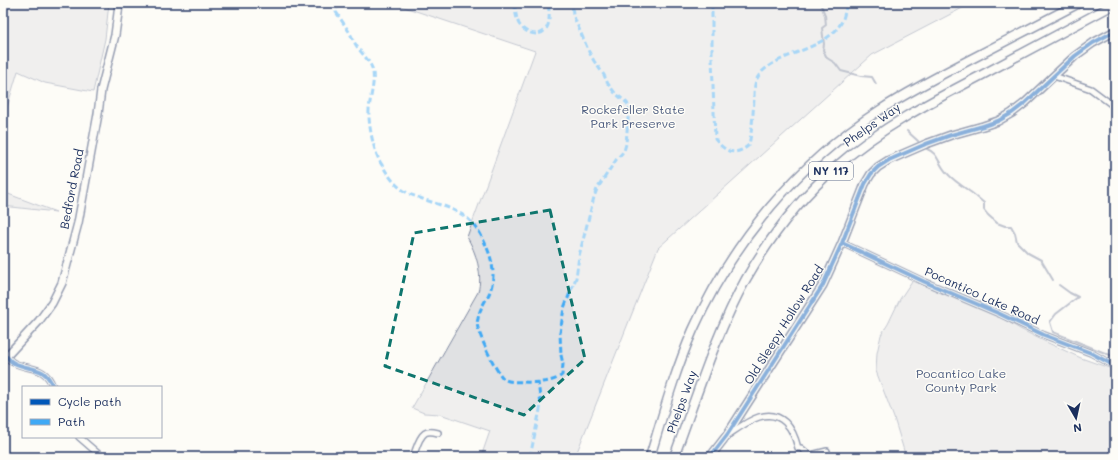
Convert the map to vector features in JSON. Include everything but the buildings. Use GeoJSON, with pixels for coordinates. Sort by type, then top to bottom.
{"type":"FeatureCollection","features":[{"type":"Feature","properties":{"kind":"main road","name":"Phelps Way"},"geometry":{"type":"LineString","coordinates":[[650,457],[680,361],[706,304],[725,270],[744,241],[765,213],[788,187],[838,140],[893,101],[1079,3]]}},
{"type":"Feature","properties":{"kind":"main road","name":"Phelps Way"},"geometry":{"type":"LineString","coordinates":[[674,457],[718,339],[738,295],[754,266],[772,239],[813,188],[848,157],[901,119],[1115,4]]}},
{"type":"Feature","properties":{"kind":"street","name":"Bedford Road"},"geometry":{"type":"LineString","coordinates":[[5,358],[39,321],[52,303],[62,283],[78,223],[101,90],[115,35],[119,3]]}},
{"type":"Feature","properties":{"kind":"street","name":"Old Sleepy Hollow Road"},"geometry":{"type":"LineString","coordinates":[[710,457],[727,435],[823,285],[842,243],[865,184],[871,174],[878,167],[889,160],[951,134],[998,121],[1012,113],[1025,103],[1074,56],[1115,30]]}},
{"type":"Feature","properties":{"kind":"street"},"geometry":{"type":"LineString","coordinates":[[1054,76],[1091,89],[1115,107]]}},
{"type":"Feature","properties":{"kind":"street","name":"Pocantico Lake Road"},"geometry":{"type":"LineString","coordinates":[[842,243],[925,282],[1091,353],[1115,366]]}},
{"type":"Feature","properties":{"kind":"street"},"geometry":{"type":"LineString","coordinates":[[5,358],[13,363],[40,370],[45,373],[53,386]]}},
{"type":"Feature","properties":{"kind":"street"},"geometry":{"type":"LineString","coordinates":[[727,435],[758,417],[772,416],[785,421],[798,448],[801,448],[811,455],[827,451]]}},
{"type":"Feature","properties":{"kind":"street"},"geometry":{"type":"LineString","coordinates":[[413,457],[420,439],[425,433],[438,433]]}},
{"type":"Feature","properties":{"kind":"street"},"geometry":{"type":"LineString","coordinates":[[81,438],[102,457]]}},
{"type":"Feature","properties":{"kind":"highlighted area"},"geometry":{"type":"Polygon","coordinates":[[[550,210],[585,359],[524,415],[385,366],[414,233],[550,210]]]}},
{"type":"Feature","properties":{"kind":"green space"},"geometry":{"type":"Polygon","coordinates":[[[3,3],[109,3],[105,39],[93,92],[45,83],[18,71],[3,121],[3,3]]]}},
{"type":"Feature","properties":{"kind":"green space","name":"Rockefeller State Park Preserve"},"geometry":{"type":"Polygon","coordinates":[[[392,3],[972,3],[872,55],[658,248],[575,457],[481,457],[490,431],[440,414],[424,413],[412,408],[478,292],[480,278],[478,264],[467,237],[535,51],[392,3]]]}},
{"type":"Feature","properties":{"kind":"green space"},"geometry":{"type":"Polygon","coordinates":[[[3,192],[56,212],[3,206],[3,192]]]}},
{"type":"Feature","properties":{"kind":"green space","name":"Pocantico Lake County Park"},"geometry":{"type":"Polygon","coordinates":[[[912,281],[991,311],[1020,329],[1046,342],[1081,358],[1115,370],[1115,457],[905,457],[894,418],[876,371],[877,353],[881,335],[900,299],[912,281]]]}},
{"type":"Feature","properties":{"kind":"waterway"},"geometry":{"type":"LineString","coordinates":[[820,3],[825,15],[826,25],[822,28],[824,44],[823,50],[827,58],[835,63],[841,71],[872,77],[876,84]]}},
{"type":"Feature","properties":{"kind":"waterway"},"geometry":{"type":"LineString","coordinates":[[907,131],[918,141]]}},
{"type":"Feature","properties":{"kind":"waterway"},"geometry":{"type":"LineString","coordinates":[[927,149],[935,154],[945,172],[951,178],[984,203],[984,210],[988,215],[997,223],[1005,226],[1011,226],[1015,233],[1017,242],[1028,253],[1041,260],[1053,280]]}},
{"type":"Feature","properties":{"kind":"waterway"},"geometry":{"type":"LineString","coordinates":[[1059,285],[1078,297],[1056,314],[1050,322],[1053,332],[1115,357]]}},
{"type":"Feature","properties":{"kind":"marked path"},"geometry":{"type":"LineString","coordinates":[[338,3],[336,12],[372,68],[373,78],[369,123],[376,154],[379,160],[392,180],[402,190],[411,195],[456,211],[464,216],[477,229],[489,253],[493,273],[493,280],[489,294],[481,309],[477,321],[479,333],[493,363],[504,379],[511,381],[533,382],[554,380],[562,375],[563,364],[560,333],[564,308],[576,278],[579,256],[594,197],[597,189],[616,160],[624,151],[626,144],[629,107],[627,103],[615,93],[608,84],[589,52],[573,15],[572,3]]}},
{"type":"Feature","properties":{"kind":"marked path"},"geometry":{"type":"LineString","coordinates":[[515,3],[519,24],[526,31],[534,34],[542,32],[548,25],[548,3]]}},
{"type":"Feature","properties":{"kind":"marked path"},"geometry":{"type":"LineString","coordinates":[[712,3],[712,58],[715,139],[726,150],[735,152],[744,149],[749,145],[755,85],[761,72],[770,65],[808,48],[831,35],[842,21],[847,3]]}},
{"type":"Feature","properties":{"kind":"marked path"},"geometry":{"type":"LineString","coordinates":[[531,457],[541,405],[538,382]]}},
{"type":"Feature","properties":{"kind":"cycle path"},"geometry":{"type":"LineString","coordinates":[[710,457],[727,435],[823,285],[842,243],[865,184],[871,174],[878,167],[889,160],[951,135],[998,121],[1012,113],[1025,103],[1075,56],[1093,43],[1115,31]]}},
{"type":"Feature","properties":{"kind":"cycle path"},"geometry":{"type":"LineString","coordinates":[[842,243],[1044,335],[1091,353],[1115,366]]}},
{"type":"Feature","properties":{"kind":"cycle path"},"geometry":{"type":"LineString","coordinates":[[7,357],[13,363],[42,372],[50,380],[53,386]]}}]}
